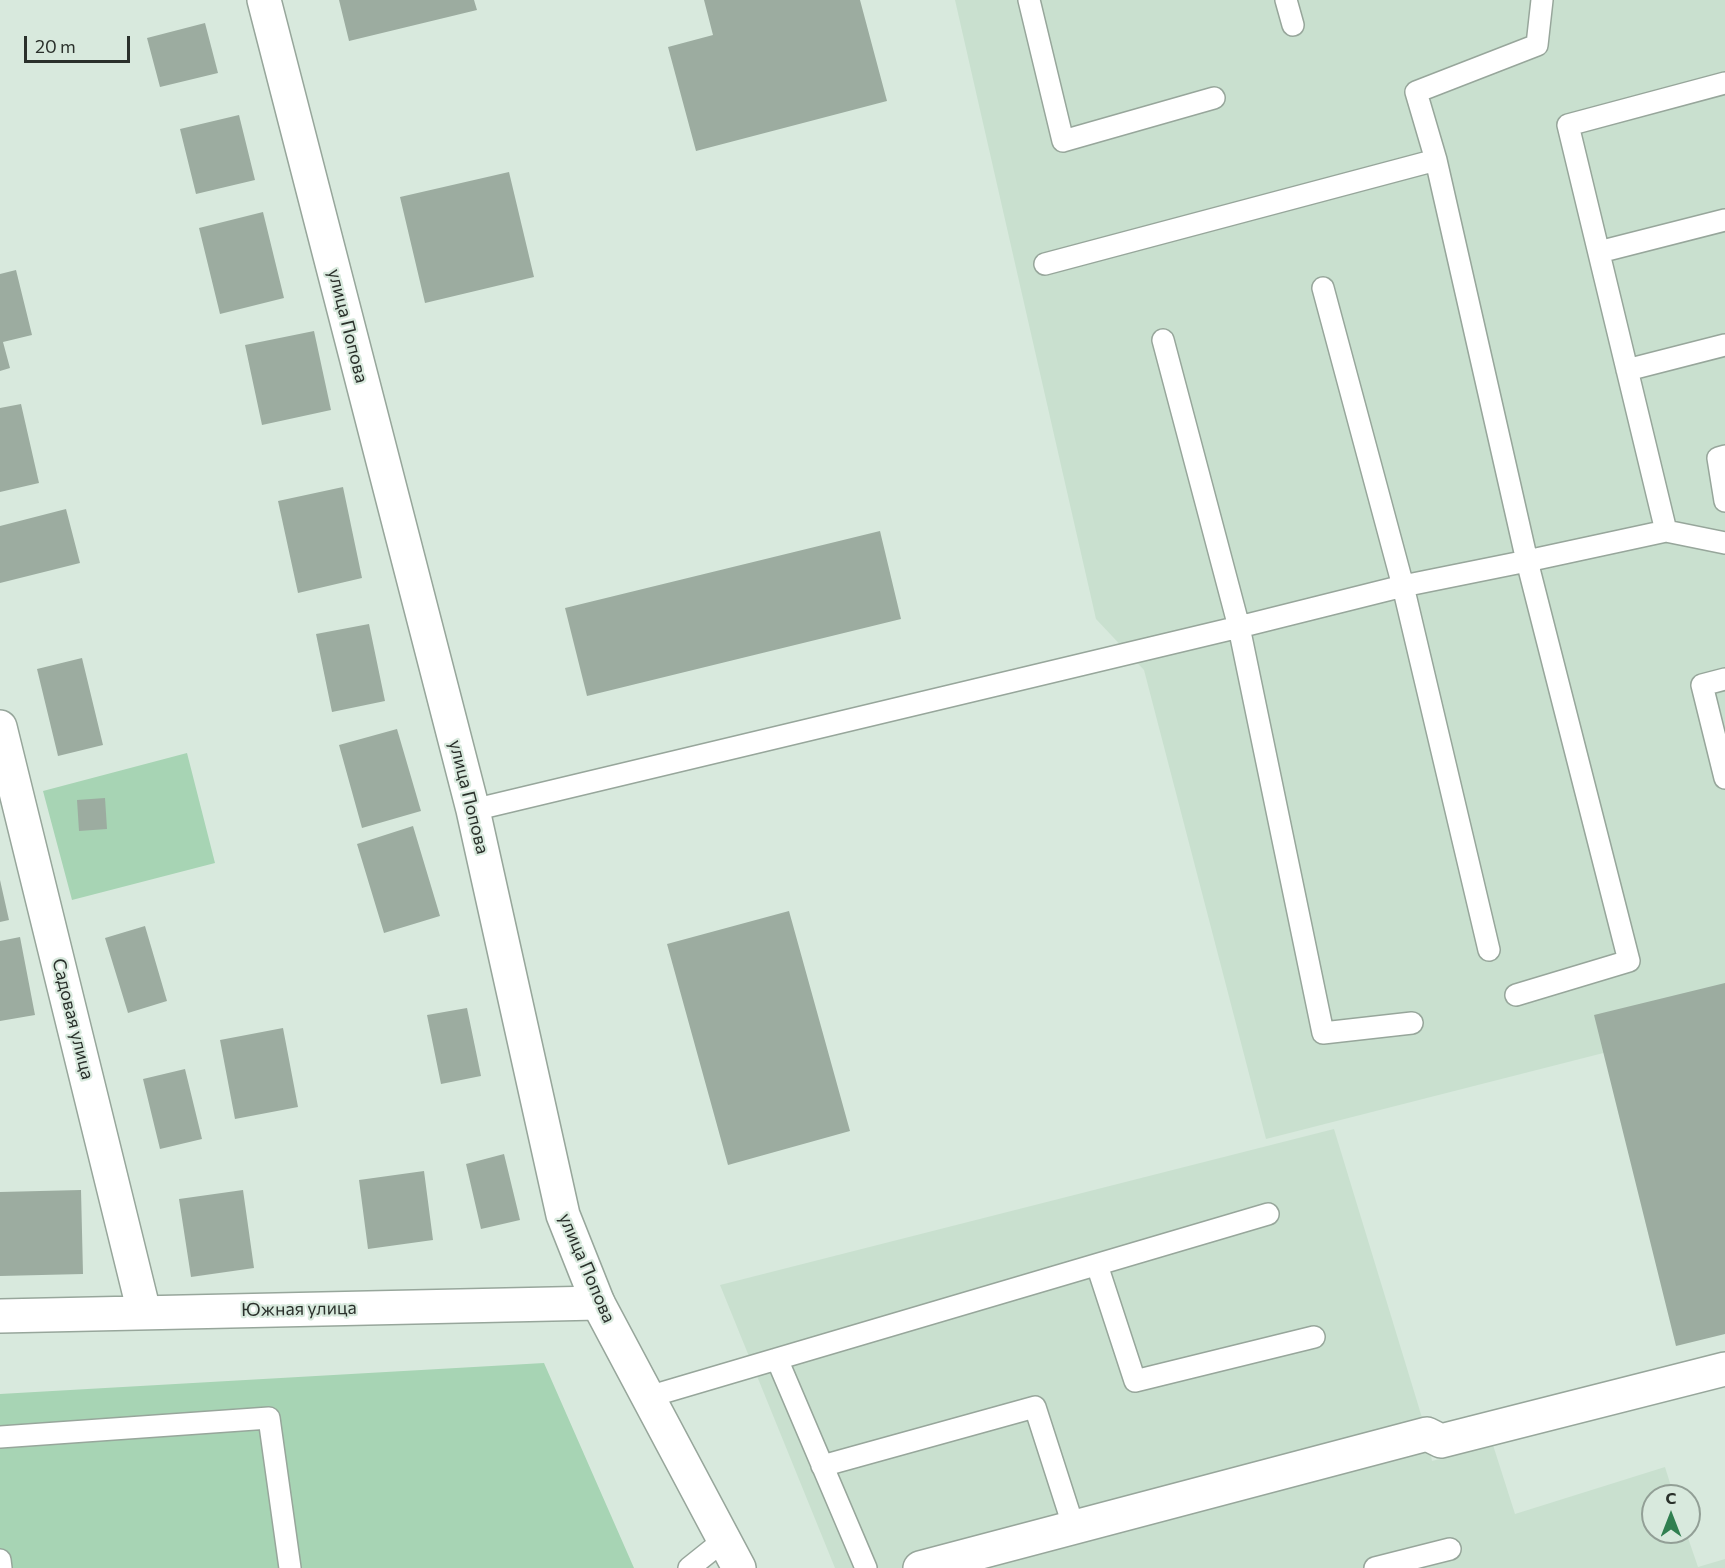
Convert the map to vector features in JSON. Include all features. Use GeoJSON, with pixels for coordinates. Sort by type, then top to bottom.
{"type":"FeatureCollection","features":[{"type":"Feature","properties":{"kind":"street","name":"улица Попова"},"geometry":{"type":"LineString","coordinates":[[264,0],[473,810],[563,1215],[598,1303],[731,1554]]}},
{"type":"Feature","properties":{"kind":"street","name":"Садовая улица"},"geometry":{"type":"LineString","coordinates":[[0,728],[13,824],[144,1312]]}},
{"type":"Feature","properties":{"kind":"street","name":"Южная улица"},"geometry":{"type":"LineString","coordinates":[[0,1316],[598,1303]]}},
{"type":"Feature","properties":{"kind":"street"},"geometry":{"type":"LineString","coordinates":[[920,1568],[1427,1434],[1441,1441],[1725,1369]]}},
{"type":"Feature","properties":{"kind":"lane"},"geometry":{"type":"LineString","coordinates":[[1029,0],[1063,141],[1214,98]]}},
{"type":"Feature","properties":{"kind":"lane"},"geometry":{"type":"LineString","coordinates":[[1286,0],[1293,25]]}},
{"type":"Feature","properties":{"kind":"lane"},"geometry":{"type":"LineString","coordinates":[[1516,995],[1629,961],[1527,561],[1436,160],[1416,92],[1537,45],[1542,0]]}},
{"type":"Feature","properties":{"kind":"lane"},"geometry":{"type":"LineString","coordinates":[[1666,531],[1568,125],[1725,83]]}},
{"type":"Feature","properties":{"kind":"lane"},"geometry":{"type":"LineString","coordinates":[[1045,264],[1436,160]]}},
{"type":"Feature","properties":{"kind":"lane"},"geometry":{"type":"LineString","coordinates":[[1599,252],[1725,220]]}},
{"type":"Feature","properties":{"kind":"lane"},"geometry":{"type":"LineString","coordinates":[[1323,288],[1403,586],[1489,950]]}},
{"type":"Feature","properties":{"kind":"lane"},"geometry":{"type":"LineString","coordinates":[[1163,340],[1239,627],[1323,1033],[1412,1023]]}},
{"type":"Feature","properties":{"kind":"lane"},"geometry":{"type":"LineString","coordinates":[[1627,370],[1725,345]]}},
{"type":"Feature","properties":{"kind":"lane"},"geometry":{"type":"LineString","coordinates":[[1725,456],[1718,458],[1725,501]]}},
{"type":"Feature","properties":{"kind":"lane"},"geometry":{"type":"LineString","coordinates":[[473,810],[1403,586],[1666,531],[1725,543]]}},
{"type":"Feature","properties":{"kind":"lane"},"geometry":{"type":"LineString","coordinates":[[1725,679],[1702,685],[1725,778]]}},
{"type":"Feature","properties":{"kind":"lane"},"geometry":{"type":"LineString","coordinates":[[648,1397],[1268,1214]]}},
{"type":"Feature","properties":{"kind":"lane"},"geometry":{"type":"LineString","coordinates":[[1096,1265],[1135,1381],[1314,1337]]}},
{"type":"Feature","properties":{"kind":"lane"},"geometry":{"type":"LineString","coordinates":[[777,1359],[866,1568]]}},
{"type":"Feature","properties":{"kind":"lane"},"geometry":{"type":"LineString","coordinates":[[822,1466],[1035,1407],[1074,1528]]}},
{"type":"Feature","properties":{"kind":"lane"},"geometry":{"type":"LineString","coordinates":[[0,1437],[269,1418],[290,1568]]}},
{"type":"Feature","properties":{"kind":"lane"},"geometry":{"type":"LineString","coordinates":[[1375,1568],[1450,1549]]}},
{"type":"Feature","properties":{"kind":"lane"},"geometry":{"type":"LineString","coordinates":[[689,1568],[731,1554]]}},
{"type":"Feature","properties":{"kind":"lane"},"geometry":{"type":"LineString","coordinates":[[0,1560],[1,1568]]}},
{"type":"Feature","properties":{"kind":"shaded area"},"geometry":{"type":"Polygon","coordinates":[[[955,0],[1725,0],[1725,1022],[1266,1139],[1144,670],[1096,619],[955,0]]]}},
{"type":"Feature","properties":{"kind":"shaded area"},"geometry":{"type":"Polygon","coordinates":[[[1334,1129],[1427,1434],[1432,1461],[1493,1445],[1515,1514],[1665,1467],[1670,1484],[1641,1484],[1641,1544],[1690,1544],[1698,1567],[1725,1559],[1725,1568],[835,1568],[720,1285],[1334,1129]]]}},
{"type":"Feature","properties":{"kind":"green space"},"geometry":{"type":"Polygon","coordinates":[[[187,753],[215,863],[72,900],[43,791],[187,753]]]}},
{"type":"Feature","properties":{"kind":"green space"},"geometry":{"type":"Polygon","coordinates":[[[544,1363],[634,1568],[0,1568],[0,1394],[544,1363]]]}},
{"type":"Feature","properties":{"kind":"building"},"geometry":{"type":"Polygon","coordinates":[[[339,0],[474,0],[477,10],[349,41],[339,0]]]}},
{"type":"Feature","properties":{"kind":"building"},"geometry":{"type":"Polygon","coordinates":[[[704,0],[860,0],[887,101],[696,151],[668,47],[713,35],[704,0]]]}},
{"type":"Feature","properties":{"kind":"building"},"geometry":{"type":"Polygon","coordinates":[[[205,23],[218,73],[160,87],[147,38],[205,23]]]}},
{"type":"Feature","properties":{"kind":"building"},"geometry":{"type":"Polygon","coordinates":[[[239,115],[255,180],[196,194],[180,129],[239,115]]]}},
{"type":"Feature","properties":{"kind":"building"},"geometry":{"type":"Polygon","coordinates":[[[509,172],[534,277],[425,303],[400,197],[509,172]]]}},
{"type":"Feature","properties":{"kind":"building"},"geometry":{"type":"Polygon","coordinates":[[[263,212],[284,298],[220,314],[199,228],[263,212]]]}},
{"type":"Feature","properties":{"kind":"building"},"geometry":{"type":"Polygon","coordinates":[[[16,270],[32,335],[3,342],[10,368],[0,371],[0,274],[16,270]]]}},
{"type":"Feature","properties":{"kind":"building"},"geometry":{"type":"Polygon","coordinates":[[[314,331],[331,410],[262,425],[245,345],[314,331]]]}},
{"type":"Feature","properties":{"kind":"building"},"geometry":{"type":"Polygon","coordinates":[[[21,404],[39,483],[0,492],[0,408],[21,404]]]}},
{"type":"Feature","properties":{"kind":"building"},"geometry":{"type":"Polygon","coordinates":[[[343,487],[362,578],[298,593],[278,501],[343,487]]]}},
{"type":"Feature","properties":{"kind":"building"},"geometry":{"type":"Polygon","coordinates":[[[66,509],[80,563],[0,583],[0,526],[66,509]]]}},
{"type":"Feature","properties":{"kind":"building"},"geometry":{"type":"Polygon","coordinates":[[[880,531],[901,619],[587,696],[565,608],[880,531]]]}},
{"type":"Feature","properties":{"kind":"building"},"geometry":{"type":"Polygon","coordinates":[[[369,624],[385,701],[332,712],[316,634],[369,624]]]}},
{"type":"Feature","properties":{"kind":"building"},"geometry":{"type":"Polygon","coordinates":[[[82,658],[103,745],[58,756],[37,669],[82,658]]]}},
{"type":"Feature","properties":{"kind":"building"},"geometry":{"type":"Polygon","coordinates":[[[397,729],[421,811],[362,828],[339,745],[397,729]]]}},
{"type":"Feature","properties":{"kind":"building"},"geometry":{"type":"Polygon","coordinates":[[[105,798],[107,829],[79,831],[77,800],[105,798]]]}},
{"type":"Feature","properties":{"kind":"building"},"geometry":{"type":"Polygon","coordinates":[[[413,826],[440,916],[384,933],[357,844],[413,826]]]}},
{"type":"Feature","properties":{"kind":"building"},"geometry":{"type":"Polygon","coordinates":[[[0,880],[9,920],[0,922],[0,880]]]}},
{"type":"Feature","properties":{"kind":"building"},"geometry":{"type":"Polygon","coordinates":[[[789,911],[850,1131],[728,1165],[667,944],[789,911]]]}},
{"type":"Feature","properties":{"kind":"building"},"geometry":{"type":"Polygon","coordinates":[[[145,926],[167,1001],[128,1013],[105,938],[145,926]]]}},
{"type":"Feature","properties":{"kind":"building"},"geometry":{"type":"Polygon","coordinates":[[[20,937],[35,1015],[0,1021],[0,941],[20,937]]]}},
{"type":"Feature","properties":{"kind":"building"},"geometry":{"type":"Polygon","coordinates":[[[1725,983],[1725,1334],[1676,1346],[1594,1015],[1725,983]]]}},
{"type":"Feature","properties":{"kind":"building"},"geometry":{"type":"Polygon","coordinates":[[[467,1008],[481,1076],[441,1084],[427,1015],[467,1008]]]}},
{"type":"Feature","properties":{"kind":"building"},"geometry":{"type":"Polygon","coordinates":[[[283,1028],[298,1107],[235,1119],[220,1040],[283,1028]]]}},
{"type":"Feature","properties":{"kind":"building"},"geometry":{"type":"Polygon","coordinates":[[[185,1069],[202,1139],[160,1149],[143,1079],[185,1069]]]}},
{"type":"Feature","properties":{"kind":"building"},"geometry":{"type":"Polygon","coordinates":[[[504,1154],[520,1220],[481,1229],[466,1164],[504,1154]]]}},
{"type":"Feature","properties":{"kind":"building"},"geometry":{"type":"Polygon","coordinates":[[[424,1171],[433,1240],[368,1249],[359,1180],[424,1171]]]}},
{"type":"Feature","properties":{"kind":"building"},"geometry":{"type":"Polygon","coordinates":[[[81,1190],[83,1274],[0,1276],[0,1192],[81,1190]]]}},
{"type":"Feature","properties":{"kind":"building"},"geometry":{"type":"Polygon","coordinates":[[[243,1190],[254,1268],[191,1277],[179,1199],[243,1190]]]}}]}
